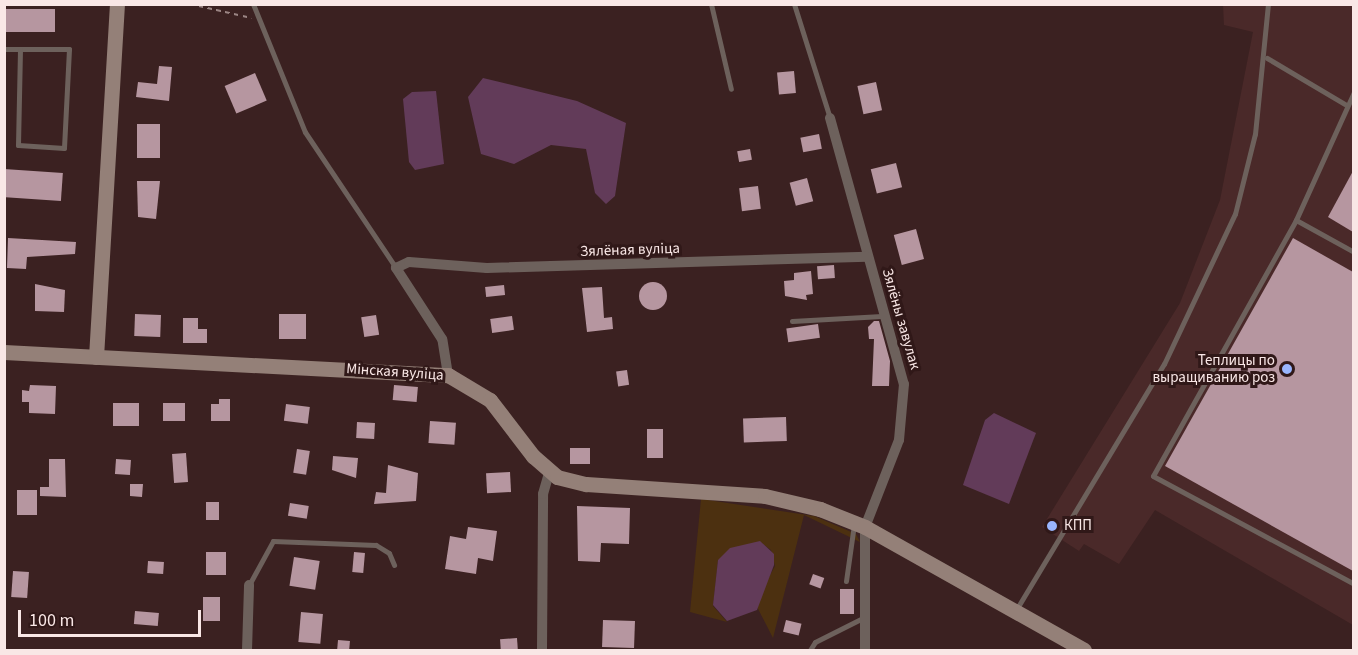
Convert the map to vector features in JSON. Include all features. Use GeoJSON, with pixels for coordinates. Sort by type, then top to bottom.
{"type":"FeatureCollection","features":[{"type":"Feature","properties":{"kind":"street"},"geometry":{"type":"LineString","coordinates":[[96,357],[117,4]]}},
{"type":"Feature","properties":{"kind":"street","name":"Зялёны завулак"},"geometry":{"type":"LineString","coordinates":[[830,118],[882,316],[904,384],[905,416],[855,523],[865,651]]}},
{"type":"Feature","properties":{"kind":"street","name":"Зялёная вуліца"},"geometry":{"type":"LineString","coordinates":[[396,268],[422,260],[509,268],[867,257]]}},
{"type":"Feature","properties":{"kind":"street"},"geometry":{"type":"LineString","coordinates":[[396,268],[442,339],[448,375]]}},
{"type":"Feature","properties":{"kind":"street","name":"Мінская вуліца"},"geometry":{"type":"LineString","coordinates":[[4,352],[448,375],[490,400],[549,473]]}},
{"type":"Feature","properties":{"kind":"street"},"geometry":{"type":"LineString","coordinates":[[542,651],[543,494],[549,473],[586,484],[765,496],[855,523],[1084,651]]}},
{"type":"Feature","properties":{"kind":"street"},"geometry":{"type":"LineString","coordinates":[[247,651],[249,585]]}},
{"type":"Feature","properties":{"kind":"lane"},"geometry":{"type":"LineString","coordinates":[[262,4],[253,6],[256,17],[305,132],[396,268]]}},
{"type":"Feature","properties":{"kind":"lane"},"geometry":{"type":"LineString","coordinates":[[711,4],[730,89]]}},
{"type":"Feature","properties":{"kind":"lane"},"geometry":{"type":"LineString","coordinates":[[794,4],[830,118]]}},
{"type":"Feature","properties":{"kind":"lane"},"geometry":{"type":"LineString","coordinates":[[1015,612],[1200,297],[1235,214],[1267,58],[1268,4]]}},
{"type":"Feature","properties":{"kind":"lane"},"geometry":{"type":"LineString","coordinates":[[4,49],[69,49],[64,148],[18,145],[20,50]]}},
{"type":"Feature","properties":{"kind":"lane"},"geometry":{"type":"LineString","coordinates":[[1267,58],[1346,105]]}},
{"type":"Feature","properties":{"kind":"lane"},"geometry":{"type":"LineString","coordinates":[[1353,92],[1296,220],[1153,476],[1353,584]]}},
{"type":"Feature","properties":{"kind":"lane"},"geometry":{"type":"LineString","coordinates":[[1296,220],[1353,252]]}},
{"type":"Feature","properties":{"kind":"lane"},"geometry":{"type":"LineString","coordinates":[[792,321],[882,316]]}},
{"type":"Feature","properties":{"kind":"lane"},"geometry":{"type":"LineString","coordinates":[[846,581],[855,523]]}},
{"type":"Feature","properties":{"kind":"lane"},"geometry":{"type":"LineString","coordinates":[[249,585],[273,541],[376,545],[389,553],[394,565]]}},
{"type":"Feature","properties":{"kind":"lane"},"geometry":{"type":"LineString","coordinates":[[810,651],[815,642],[863,618]]}},
{"type":"Feature","properties":{"kind":"path"},"geometry":{"type":"LineString","coordinates":[[190,4],[256,17]]}},
{"type":"Feature","properties":{"kind":"shaded area"},"geometry":{"type":"Polygon","coordinates":[[[1223,5],[1353,5],[1353,625],[1155,510],[1119,564],[1084,544],[1079,551],[1042,527],[1180,303],[1220,200],[1253,32],[1224,25],[1223,5]]]}},
{"type":"Feature","properties":{"kind":"shaded area"},"geometry":{"type":"Polygon","coordinates":[[[483,78],[577,101],[626,123],[615,196],[606,204],[595,193],[586,149],[551,145],[514,164],[481,154],[468,97],[483,78]]]}},
{"type":"Feature","properties":{"kind":"shaded area"},"geometry":{"type":"Polygon","coordinates":[[[436,91],[444,164],[415,170],[409,162],[403,99],[412,92],[436,91]]]}},
{"type":"Feature","properties":{"kind":"shaded area"},"geometry":{"type":"Polygon","coordinates":[[[994,413],[1036,433],[1009,504],[963,485],[985,420],[994,413]]]}},
{"type":"Feature","properties":{"kind":"shaded area"},"geometry":{"type":"Polygon","coordinates":[[[701,499],[814,516],[856,534],[860,542],[804,515],[773,638],[755,603],[775,566],[771,550],[760,542],[718,560],[713,606],[727,622],[690,612],[701,499]]]}},
{"type":"Feature","properties":{"kind":"shaded area"},"geometry":{"type":"Polygon","coordinates":[[[760,541],[774,554],[774,565],[757,610],[727,621],[713,605],[718,560],[730,548],[760,541]]]}},
{"type":"Feature","properties":{"kind":"building"},"geometry":{"type":"Polygon","coordinates":[[[4,9],[55,9],[55,32],[4,32],[4,9]]]}},
{"type":"Feature","properties":{"kind":"building"},"geometry":{"type":"Polygon","coordinates":[[[159,66],[172,67],[169,101],[136,97],[138,82],[157,84],[159,66]]]}},
{"type":"Feature","properties":{"kind":"building"},"geometry":{"type":"Polygon","coordinates":[[[794,71],[796,93],[779,94],[777,72],[794,71]]]}},
{"type":"Feature","properties":{"kind":"building"},"geometry":{"type":"Polygon","coordinates":[[[255,73],[267,101],[236,114],[225,86],[255,73]]]}},
{"type":"Feature","properties":{"kind":"building"},"geometry":{"type":"Polygon","coordinates":[[[876,82],[882,110],[863,114],[857,86],[876,82]]]}},
{"type":"Feature","properties":{"kind":"building"},"geometry":{"type":"Polygon","coordinates":[[[137,124],[160,124],[160,158],[137,158],[137,124]]]}},
{"type":"Feature","properties":{"kind":"building"},"geometry":{"type":"Polygon","coordinates":[[[819,134],[822,149],[803,152],[800,138],[819,134]]]}},
{"type":"Feature","properties":{"kind":"building"},"geometry":{"type":"Polygon","coordinates":[[[750,149],[752,160],[739,162],[737,151],[750,149]]]}},
{"type":"Feature","properties":{"kind":"building"},"geometry":{"type":"Polygon","coordinates":[[[896,163],[902,187],[877,194],[871,169],[896,163]]]}},
{"type":"Feature","properties":{"kind":"building"},"geometry":{"type":"Polygon","coordinates":[[[4,169],[63,173],[61,201],[4,197],[4,169]]]}},
{"type":"Feature","properties":{"kind":"building"},"geometry":{"type":"Polygon","coordinates":[[[1353,171],[1353,232],[1328,217],[1353,171]]]}},
{"type":"Feature","properties":{"kind":"building"},"geometry":{"type":"Polygon","coordinates":[[[807,178],[813,201],[796,206],[790,183],[807,178]]]}},
{"type":"Feature","properties":{"kind":"building"},"geometry":{"type":"Polygon","coordinates":[[[137,181],[160,181],[156,219],[138,217],[137,181]]]}},
{"type":"Feature","properties":{"kind":"building"},"geometry":{"type":"Polygon","coordinates":[[[758,186],[761,209],[742,211],[739,188],[758,186]]]}},
{"type":"Feature","properties":{"kind":"building"},"geometry":{"type":"Polygon","coordinates":[[[916,229],[924,259],[902,265],[894,235],[916,229]]]}},
{"type":"Feature","properties":{"kind":"building"},"geometry":{"type":"Polygon","coordinates":[[[8,238],[76,242],[75,254],[27,257],[26,269],[7,268],[8,238]]]}},
{"type":"Feature","properties":{"kind":"building","name":"Теплицы по выращиванию роз"},"geometry":{"type":"Polygon","coordinates":[[[1293,238],[1353,272],[1353,571],[1165,466],[1293,238]]]}},
{"type":"Feature","properties":{"kind":"building"},"geometry":{"type":"Polygon","coordinates":[[[834,265],[835,278],[818,279],[817,266],[834,265]]]}},
{"type":"Feature","properties":{"kind":"building"},"geometry":{"type":"Polygon","coordinates":[[[811,271],[813,294],[806,295],[807,300],[785,296],[784,281],[794,280],[794,273],[811,271]]]}},
{"type":"Feature","properties":{"kind":"building"},"geometry":{"type":"Polygon","coordinates":[[[653,282],[663,286],[667,296],[663,306],[653,310],[643,306],[639,296],[643,286],[653,282]]]}},
{"type":"Feature","properties":{"kind":"building"},"geometry":{"type":"Polygon","coordinates":[[[35,284],[65,290],[64,312],[35,311],[35,284]]]}},
{"type":"Feature","properties":{"kind":"building"},"geometry":{"type":"Polygon","coordinates":[[[504,285],[505,295],[486,297],[485,287],[504,285]]]}},
{"type":"Feature","properties":{"kind":"building"},"geometry":{"type":"Polygon","coordinates":[[[602,287],[604,318],[612,317],[613,329],[587,332],[582,288],[602,287]]]}},
{"type":"Feature","properties":{"kind":"building"},"geometry":{"type":"Polygon","coordinates":[[[135,314],[161,315],[160,337],[134,336],[135,314]]]}},
{"type":"Feature","properties":{"kind":"building"},"geometry":{"type":"Polygon","coordinates":[[[279,314],[306,314],[306,339],[279,339],[279,314]]]}},
{"type":"Feature","properties":{"kind":"building"},"geometry":{"type":"Polygon","coordinates":[[[376,315],[379,335],[364,337],[361,317],[376,315]]]}},
{"type":"Feature","properties":{"kind":"building"},"geometry":{"type":"Polygon","coordinates":[[[512,316],[514,330],[492,333],[490,319],[512,316]]]}},
{"type":"Feature","properties":{"kind":"building"},"geometry":{"type":"Polygon","coordinates":[[[183,318],[198,318],[198,329],[207,329],[207,343],[183,343],[183,318]]]}},
{"type":"Feature","properties":{"kind":"building"},"geometry":{"type":"Polygon","coordinates":[[[874,321],[879,321],[890,361],[889,386],[872,386],[874,339],[869,339],[868,327],[874,321]]]}},
{"type":"Feature","properties":{"kind":"building"},"geometry":{"type":"Polygon","coordinates":[[[818,324],[820,338],[788,342],[786,328],[818,324]]]}},
{"type":"Feature","properties":{"kind":"building"},"geometry":{"type":"Polygon","coordinates":[[[627,370],[629,385],[618,386],[616,372],[627,370]]]}},
{"type":"Feature","properties":{"kind":"building"},"geometry":{"type":"Polygon","coordinates":[[[30,385],[56,386],[55,414],[29,413],[29,402],[22,402],[22,390],[29,391],[30,385]]]}},
{"type":"Feature","properties":{"kind":"building"},"geometry":{"type":"Polygon","coordinates":[[[394,385],[418,387],[417,402],[393,400],[394,385]]]}},
{"type":"Feature","properties":{"kind":"building"},"geometry":{"type":"Polygon","coordinates":[[[219,399],[230,399],[230,421],[211,421],[211,404],[219,404],[219,399]]]}},
{"type":"Feature","properties":{"kind":"building"},"geometry":{"type":"Polygon","coordinates":[[[113,403],[139,403],[139,426],[113,426],[113,403]]]}},
{"type":"Feature","properties":{"kind":"building"},"geometry":{"type":"Polygon","coordinates":[[[163,403],[185,403],[185,421],[163,421],[163,403]]]}},
{"type":"Feature","properties":{"kind":"building"},"geometry":{"type":"Polygon","coordinates":[[[286,404],[310,407],[308,424],[284,421],[286,404]]]}},
{"type":"Feature","properties":{"kind":"building"},"geometry":{"type":"Polygon","coordinates":[[[786,417],[787,441],[744,442],[743,419],[786,417]]]}},
{"type":"Feature","properties":{"kind":"building"},"geometry":{"type":"Polygon","coordinates":[[[430,421],[456,423],[454,445],[428,443],[430,421]]]}},
{"type":"Feature","properties":{"kind":"building"},"geometry":{"type":"Polygon","coordinates":[[[357,422],[375,423],[374,439],[356,438],[357,422]]]}},
{"type":"Feature","properties":{"kind":"building"},"geometry":{"type":"Polygon","coordinates":[[[647,429],[663,429],[663,458],[647,458],[647,429]]]}},
{"type":"Feature","properties":{"kind":"building"},"geometry":{"type":"Polygon","coordinates":[[[570,448],[590,448],[590,464],[570,464],[570,448]]]}},
{"type":"Feature","properties":{"kind":"building"},"geometry":{"type":"Polygon","coordinates":[[[297,449],[310,451],[306,475],[293,473],[297,449]]]}},
{"type":"Feature","properties":{"kind":"building"},"geometry":{"type":"Polygon","coordinates":[[[186,453],[188,482],[174,483],[172,454],[186,453]]]}},
{"type":"Feature","properties":{"kind":"building"},"geometry":{"type":"Polygon","coordinates":[[[333,456],[358,458],[356,478],[332,470],[333,456]]]}},
{"type":"Feature","properties":{"kind":"building"},"geometry":{"type":"Polygon","coordinates":[[[49,459],[65,459],[66,497],[40,496],[40,487],[49,487],[49,459]]]}},
{"type":"Feature","properties":{"kind":"building"},"geometry":{"type":"Polygon","coordinates":[[[116,459],[131,460],[130,475],[115,474],[116,459]]]}},
{"type":"Feature","properties":{"kind":"building"},"geometry":{"type":"Polygon","coordinates":[[[388,465],[418,473],[416,501],[374,504],[376,492],[386,493],[388,465]]]}},
{"type":"Feature","properties":{"kind":"building"},"geometry":{"type":"Polygon","coordinates":[[[510,472],[511,492],[487,493],[486,473],[510,472]]]}},
{"type":"Feature","properties":{"kind":"building"},"geometry":{"type":"Polygon","coordinates":[[[130,484],[143,484],[142,497],[130,496],[130,484]]]}},
{"type":"Feature","properties":{"kind":"building"},"geometry":{"type":"Polygon","coordinates":[[[17,490],[37,490],[37,515],[17,515],[17,490]]]}},
{"type":"Feature","properties":{"kind":"building"},"geometry":{"type":"Polygon","coordinates":[[[206,502],[219,502],[219,520],[206,520],[206,502]]]}},
{"type":"Feature","properties":{"kind":"building"},"geometry":{"type":"Polygon","coordinates":[[[290,503],[309,506],[307,519],[288,516],[290,503]]]}},
{"type":"Feature","properties":{"kind":"building"},"geometry":{"type":"Polygon","coordinates":[[[577,506],[630,508],[629,544],[601,543],[600,562],[578,561],[577,506]]]}},
{"type":"Feature","properties":{"kind":"building"},"geometry":{"type":"Polygon","coordinates":[[[468,527],[497,531],[493,561],[478,558],[476,574],[445,569],[450,536],[466,539],[468,527]]]}},
{"type":"Feature","properties":{"kind":"building"},"geometry":{"type":"Polygon","coordinates":[[[206,552],[226,552],[226,575],[206,575],[206,552]]]}},
{"type":"Feature","properties":{"kind":"building"},"geometry":{"type":"Polygon","coordinates":[[[354,552],[365,553],[363,573],[352,572],[354,552]]]}},
{"type":"Feature","properties":{"kind":"building"},"geometry":{"type":"Polygon","coordinates":[[[294,557],[320,561],[315,590],[289,586],[294,557]]]}},
{"type":"Feature","properties":{"kind":"building"},"geometry":{"type":"Polygon","coordinates":[[[148,561],[164,562],[163,574],[147,573],[148,561]]]}},
{"type":"Feature","properties":{"kind":"building"},"geometry":{"type":"Polygon","coordinates":[[[13,571],[29,572],[27,598],[11,597],[13,571]]]}},
{"type":"Feature","properties":{"kind":"building"},"geometry":{"type":"Polygon","coordinates":[[[813,574],[824,578],[821,588],[809,584],[813,574]]]}},
{"type":"Feature","properties":{"kind":"building"},"geometry":{"type":"Polygon","coordinates":[[[840,589],[854,589],[854,614],[840,614],[840,589]]]}},
{"type":"Feature","properties":{"kind":"building"},"geometry":{"type":"Polygon","coordinates":[[[203,597],[220,597],[220,621],[203,621],[203,597]]]}},
{"type":"Feature","properties":{"kind":"building"},"geometry":{"type":"Polygon","coordinates":[[[135,611],[159,613],[158,626],[134,624],[135,611]]]}},
{"type":"Feature","properties":{"kind":"building"},"geometry":{"type":"Polygon","coordinates":[[[301,612],[323,614],[320,644],[298,642],[301,612]]]}},
{"type":"Feature","properties":{"kind":"building"},"geometry":{"type":"Polygon","coordinates":[[[603,620],[635,621],[634,648],[602,647],[603,620]]]}},
{"type":"Feature","properties":{"kind":"building"},"geometry":{"type":"Polygon","coordinates":[[[786,620],[802,624],[799,636],[783,632],[786,620]]]}},
{"type":"Feature","properties":{"kind":"building"},"geometry":{"type":"Polygon","coordinates":[[[517,638],[518,650],[501,650],[500,639],[517,638]]]}},
{"type":"Feature","properties":{"kind":"building"},"geometry":{"type":"Polygon","coordinates":[[[338,640],[350,641],[349,650],[337,650],[338,640]]]}},
{"type":"Feature","properties":{"kind":"place","name":"Теплицы по выращиванию роз"},"geometry":{"type":"Point","coordinates":[1287,369]}},
{"type":"Feature","properties":{"kind":"place","name":"КПП"},"geometry":{"type":"Point","coordinates":[1052,526]}}]}
